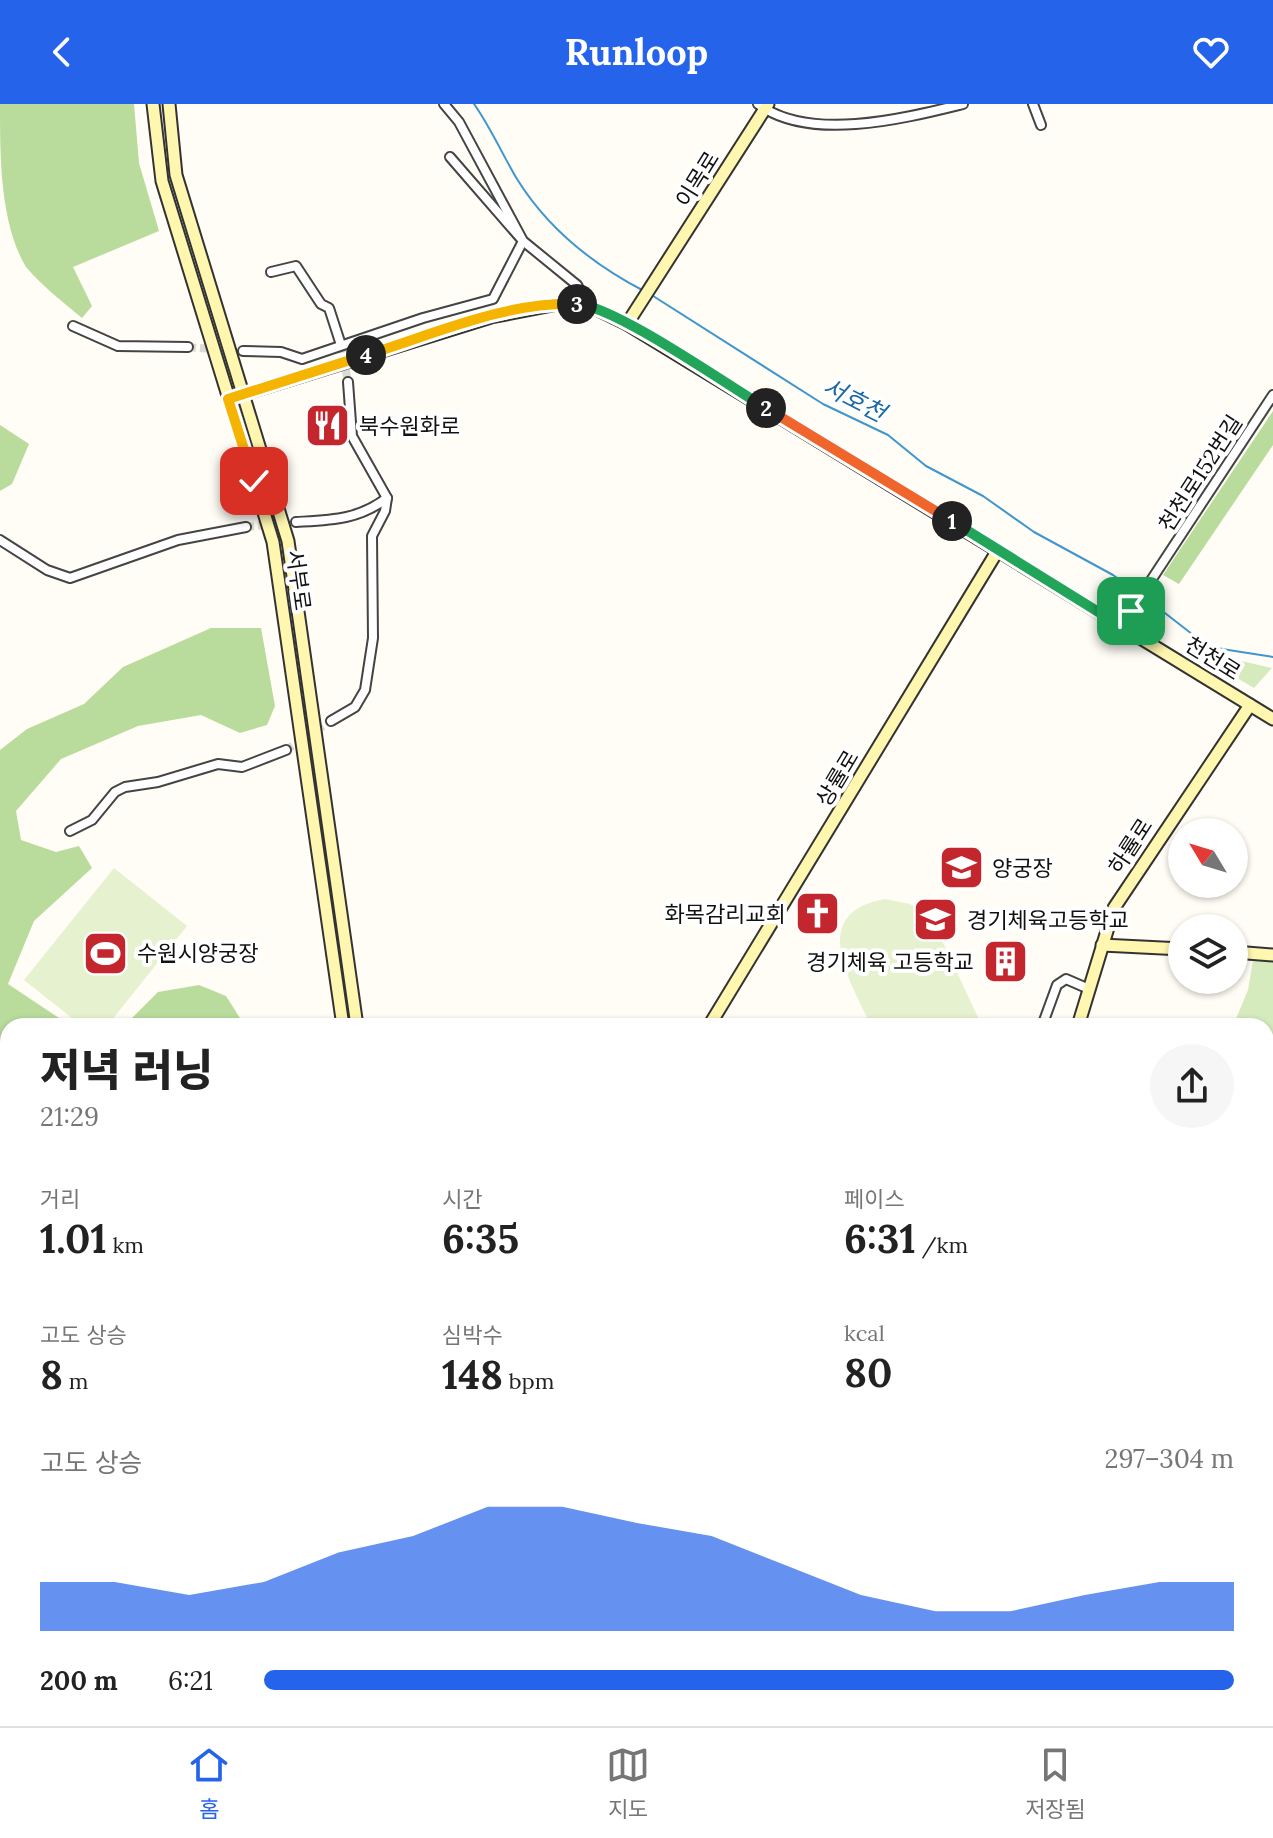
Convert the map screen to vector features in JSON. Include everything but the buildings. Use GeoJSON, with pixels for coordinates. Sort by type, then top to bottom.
{"type":"FeatureCollection","features":[{"type":"Feature","properties":{"kind":"street","name":"서부로"},"geometry":{"type":"LineString","coordinates":[[153,104],[162,181],[273,542],[342,1018]]}},
{"type":"Feature","properties":{"kind":"street","name":"서부로"},"geometry":{"type":"LineString","coordinates":[[169,104],[176,175],[288,541],[356,1018]]}},
{"type":"Feature","properties":{"kind":"street"},"geometry":{"type":"LineString","coordinates":[[444,104],[459,122],[523,241]]}},
{"type":"Feature","properties":{"kind":"street"},"geometry":{"type":"LineString","coordinates":[[907,104],[911,117]]}},
{"type":"Feature","properties":{"kind":"street"},"geometry":{"type":"LineString","coordinates":[[764,106],[805,122],[857,125],[911,117],[963,104]]}},
{"type":"Feature","properties":{"kind":"street"},"geometry":{"type":"LineString","coordinates":[[1033,104],[1041,125]]}},
{"type":"Feature","properties":{"kind":"street","name":"이목로"},"geometry":{"type":"LineString","coordinates":[[627,324],[764,106]]}},
{"type":"Feature","properties":{"kind":"street"},"geometry":{"type":"LineString","coordinates":[[450,157],[523,241],[577,285],[588,305]]}},
{"type":"Feature","properties":{"kind":"street"},"geometry":{"type":"LineString","coordinates":[[243,351],[281,352],[302,359],[493,299],[523,241]]}},
{"type":"Feature","properties":{"kind":"street"},"geometry":{"type":"LineString","coordinates":[[271,272],[296,266],[321,304],[329,308],[341,345]]}},
{"type":"Feature","properties":{"kind":"street","name":"천천로"},"geometry":{"type":"LineString","coordinates":[[228,399],[491,317],[558,304],[588,305],[627,324],[1273,719]]}},
{"type":"Feature","properties":{"kind":"street"},"geometry":{"type":"LineString","coordinates":[[73,326],[118,346],[188,347]]}},
{"type":"Feature","properties":{"kind":"street"},"geometry":{"type":"LineString","coordinates":[[331,721],[355,707],[365,690],[373,638],[372,536],[385,511],[387,498],[352,436],[348,382]]}},
{"type":"Feature","properties":{"kind":"street","name":"천천로152번길"},"geometry":{"type":"LineString","coordinates":[[1121,626],[1273,395]]}},
{"type":"Feature","properties":{"kind":"street"},"geometry":{"type":"LineString","coordinates":[[296,522],[345,520],[369,512],[387,498]]}},
{"type":"Feature","properties":{"kind":"street"},"geometry":{"type":"LineString","coordinates":[[0,540],[47,570],[70,578],[178,540],[246,527]]}},
{"type":"Feature","properties":{"kind":"street","name":"상률로"},"geometry":{"type":"LineString","coordinates":[[714,1018],[998,550]]}},
{"type":"Feature","properties":{"kind":"street","name":"하률로"},"geometry":{"type":"LineString","coordinates":[[1080,1018],[1114,908],[1133,875],[1250,705]]}},
{"type":"Feature","properties":{"kind":"street"},"geometry":{"type":"LineString","coordinates":[[70,831],[92,820],[115,792],[125,787],[158,782],[218,764],[242,767],[286,750]]}},
{"type":"Feature","properties":{"kind":"street"},"geometry":{"type":"LineString","coordinates":[[1102,945],[1168,948]]}},
{"type":"Feature","properties":{"kind":"street"},"geometry":{"type":"LineString","coordinates":[[1248,953],[1273,955]]}},
{"type":"Feature","properties":{"kind":"street"},"geometry":{"type":"LineString","coordinates":[[1045,1018],[1057,985],[1066,979],[1089,989]]}},
{"type":"Feature","properties":{"kind":"green space"},"geometry":{"type":"Polygon","coordinates":[[[0,104],[134,104],[139,163],[159,231],[73,267],[92,306],[82,318],[32,274],[17,250],[3,189],[0,104]]]}},
{"type":"Feature","properties":{"kind":"green space"},"geometry":{"type":"Polygon","coordinates":[[[1273,411],[1273,445],[1179,584],[1163,575],[1273,411]]]}},
{"type":"Feature","properties":{"kind":"green space"},"geometry":{"type":"Polygon","coordinates":[[[0,425],[29,444],[12,484],[0,491],[0,425]]]}},
{"type":"Feature","properties":{"kind":"green space"},"geometry":{"type":"Polygon","coordinates":[[[211,628],[261,628],[275,706],[267,725],[240,733],[201,715],[138,726],[61,759],[16,811],[21,840],[56,852],[79,846],[92,868],[34,921],[8,984],[59,1018],[0,1018],[0,750],[27,729],[84,704],[123,667],[211,628]]]}},
{"type":"Feature","properties":{"kind":"green space"},"geometry":{"type":"Polygon","coordinates":[[[1188,649],[1272,668],[1254,688],[1188,649]]]}},
{"type":"Feature","properties":{"kind":"green space","name":"수원시양궁장"},"geometry":{"type":"Polygon","coordinates":[[[114,868],[187,926],[113,1018],[72,1018],[24,980],[114,868]]]}},
{"type":"Feature","properties":{"kind":"green space"},"geometry":{"type":"Polygon","coordinates":[[[885,899],[910,904],[931,917],[978,1018],[867,1018],[841,951],[841,934],[847,919],[861,907],[885,899]]]}},
{"type":"Feature","properties":{"kind":"green space"},"geometry":{"type":"Polygon","coordinates":[[[1253,960],[1273,961],[1273,1018],[1236,1018],[1248,994],[1253,960]]]}},
{"type":"Feature","properties":{"kind":"green space"},"geometry":{"type":"Polygon","coordinates":[[[199,985],[226,996],[240,1018],[132,1018],[158,992],[199,985]]]}},
{"type":"Feature","properties":{"kind":"waterway","name":"서호천"},"geometry":{"type":"LineString","coordinates":[[474,104],[517,179],[543,214],[589,257],[644,291]]}},
{"type":"Feature","properties":{"kind":"waterway","name":"서호천"},"geometry":{"type":"LineString","coordinates":[[650,294],[823,404],[888,435],[926,466],[983,496],[1034,532],[1113,575],[1138,593]]}},
{"type":"Feature","properties":{"kind":"waterway","name":"서호천"},"geometry":{"type":"LineString","coordinates":[[1143,596],[1201,641],[1222,649],[1273,657]]}},
{"type":"Feature","properties":{"kind":"tunnel"},"geometry":{"type":"LineString","coordinates":[[341,345],[348,382]]}},
{"type":"Feature","properties":{"kind":"tunnel"},"geometry":{"type":"LineString","coordinates":[[188,347],[234,351]]}},
{"type":"Feature","properties":{"kind":"tunnel"},"geometry":{"type":"LineString","coordinates":[[246,527],[296,522]]}},
{"type":"Feature","properties":{"kind":"tunnel"},"geometry":{"type":"LineString","coordinates":[[286,750],[331,721]]}},
{"type":"Feature","properties":{"kind":"place","name":"북수원화로"},"geometry":{"type":"Point","coordinates":[328,426]}},
{"type":"Feature","properties":{"kind":"place","name":"양궁장"},"geometry":{"type":"Point","coordinates":[961,868]}},
{"type":"Feature","properties":{"kind":"place","name":"화목감리교회"},"geometry":{"type":"Point","coordinates":[817,914]}},
{"type":"Feature","properties":{"kind":"place","name":"경기체육고등학교"},"geometry":{"type":"Point","coordinates":[936,920]}},
{"type":"Feature","properties":{"kind":"place","name":"수원시양궁장"},"geometry":{"type":"Point","coordinates":[106,953]}},
{"type":"Feature","properties":{"kind":"place","name":"경기체육 고등학교"},"geometry":{"type":"Point","coordinates":[1005,962]}},
{"type":"Feature","properties":{"kind":"route"},"geometry":{"type":"LineString","coordinates":[[254,481],[228,399],[491,317],[558,304],[588,305],[627,324],[1121,626],[1131,611]]}}]}
